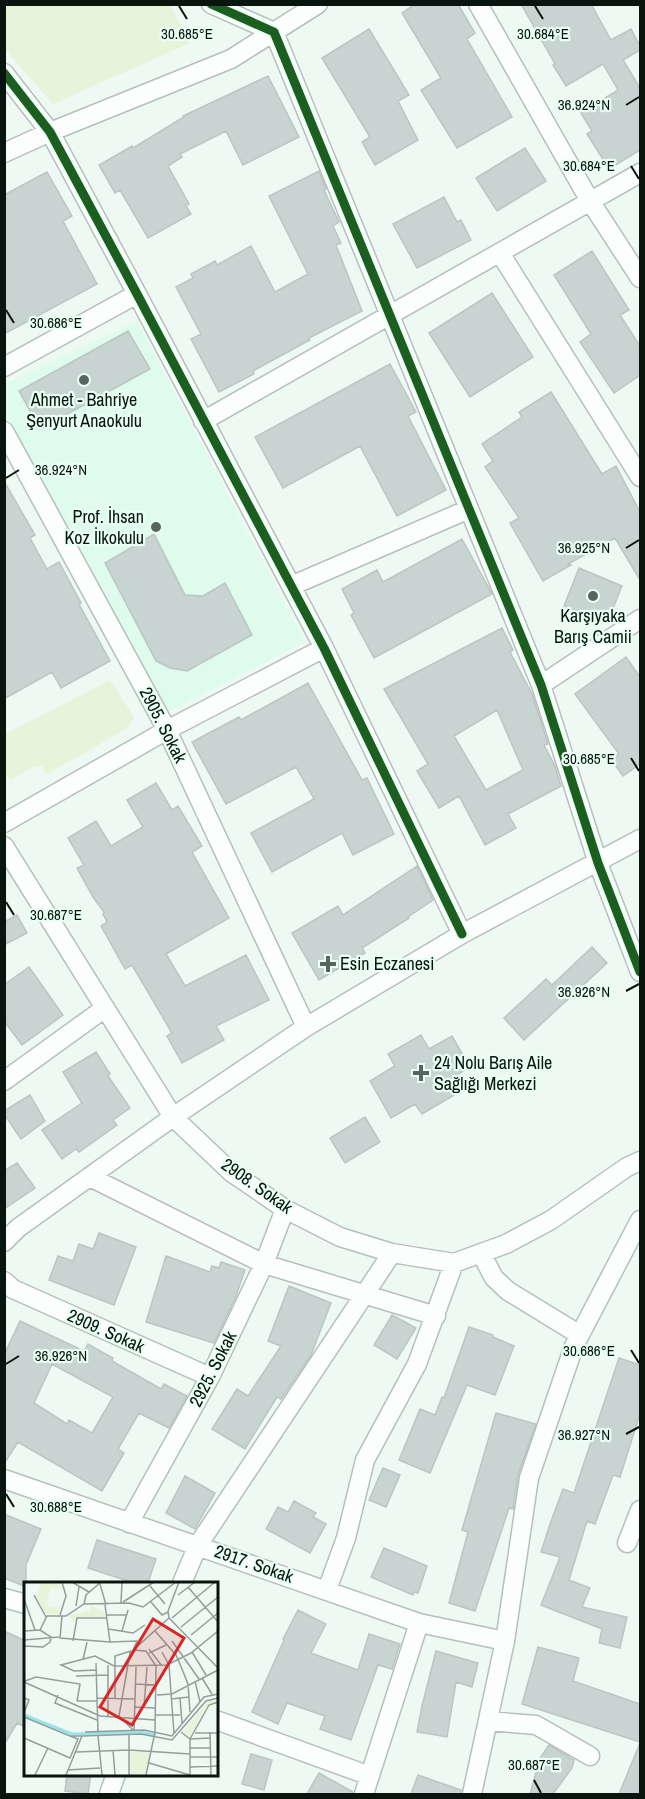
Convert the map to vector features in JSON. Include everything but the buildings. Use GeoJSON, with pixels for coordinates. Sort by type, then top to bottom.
{"type":"FeatureCollection","features":[{"type":"Feature","properties":{"kind":"street"},"geometry":{"type":"LineString","coordinates":[[211,4],[274,32],[541,685],[598,862],[640,972]]}},
{"type":"Feature","properties":{"kind":"street"},"geometry":{"type":"LineString","coordinates":[[4,153],[50,132],[231,59],[318,4]]}},
{"type":"Feature","properties":{"kind":"street"},"geometry":{"type":"LineString","coordinates":[[478,4],[590,201],[640,278]]}},
{"type":"Feature","properties":{"kind":"street"},"geometry":{"type":"LineString","coordinates":[[4,73],[50,132],[137,294],[324,648],[462,934]]}},
{"type":"Feature","properties":{"kind":"street"},"geometry":{"type":"LineString","coordinates":[[203,421],[640,173]]}},
{"type":"Feature","properties":{"kind":"street"},"geometry":{"type":"LineString","coordinates":[[500,253],[640,477]]}},
{"type":"Feature","properties":{"kind":"street"},"geometry":{"type":"LineString","coordinates":[[4,367],[137,294]]}},
{"type":"Feature","properties":{"kind":"street","name":"2905. Sokak"},"geometry":{"type":"LineString","coordinates":[[4,430],[167,730],[306,1027]]}},
{"type":"Feature","properties":{"kind":"street"},"geometry":{"type":"LineString","coordinates":[[291,586],[469,509]]}},
{"type":"Feature","properties":{"kind":"street"},"geometry":{"type":"LineString","coordinates":[[541,685],[640,619]]}},
{"type":"Feature","properties":{"kind":"street"},"geometry":{"type":"LineString","coordinates":[[4,823],[167,730],[324,648]]}},
{"type":"Feature","properties":{"kind":"street"},"geometry":{"type":"LineString","coordinates":[[4,1242],[18,1228],[173,1117],[306,1027],[462,934],[640,839]]}},
{"type":"Feature","properties":{"kind":"street","name":"2908. Sokak"},"geometry":{"type":"LineString","coordinates":[[4,846],[173,1117],[231,1172],[285,1209],[340,1237],[392,1254],[454,1263],[506,1244],[551,1220],[627,1167],[640,1161]]}},
{"type":"Feature","properties":{"kind":"street"},"geometry":{"type":"LineString","coordinates":[[4,1081],[105,1008]]}},
{"type":"Feature","properties":{"kind":"street"},"geometry":{"type":"LineString","coordinates":[[90,1177],[264,1264],[436,1316]]}},
{"type":"Feature","properties":{"kind":"street","name":"2925. Sokak"},"geometry":{"type":"LineString","coordinates":[[129,1523],[210,1377],[264,1264],[285,1209]]}},
{"type":"Feature","properties":{"kind":"street"},"geometry":{"type":"LineString","coordinates":[[472,1794],[506,1641],[529,1478],[574,1346],[640,1220]]}},
{"type":"Feature","properties":{"kind":"street"},"geometry":{"type":"LineString","coordinates":[[481,1253],[494,1278],[508,1291],[580,1335]]}},
{"type":"Feature","properties":{"kind":"street"},"geometry":{"type":"LineString","coordinates":[[182,1582],[198,1545],[392,1254]]}},
{"type":"Feature","properties":{"kind":"street"},"geometry":{"type":"LineString","coordinates":[[327,1590],[346,1538],[365,1460],[417,1364],[454,1263]]}},
{"type":"Feature","properties":{"kind":"street","name":"2909. Sokak"},"geometry":{"type":"LineString","coordinates":[[4,1281],[13,1289],[210,1377]]}},
{"type":"Feature","properties":{"kind":"street","name":"2917. Sokak"},"geometry":{"type":"LineString","coordinates":[[4,1479],[419,1623],[506,1641]]}},
{"type":"Feature","properties":{"kind":"street"},"geometry":{"type":"LineString","coordinates":[[627,1544],[640,1510]]}},
{"type":"Feature","properties":{"kind":"street"},"geometry":{"type":"LineString","coordinates":[[4,1598],[24,1603]]}},
{"type":"Feature","properties":{"kind":"street"},"geometry":{"type":"LineString","coordinates":[[364,1794],[419,1623]]}},
{"type":"Feature","properties":{"kind":"street"},"geometry":{"type":"LineString","coordinates":[[218,1721],[370,1776]]}},
{"type":"Feature","properties":{"kind":"street"},"geometry":{"type":"LineString","coordinates":[[488,1722],[536,1725],[590,1756]]}},
{"type":"Feature","properties":{"kind":"street"},"geometry":{"type":"LineString","coordinates":[[109,1794],[115,1775]]}},
{"type":"Feature","properties":{"kind":"shaded area"},"geometry":{"type":"Polygon","coordinates":[[[4,5],[170,5],[190,43],[53,104],[5,49],[4,5]]]}},
{"type":"Feature","properties":{"kind":"shaded area","name":"Prof. İhsan Koz İlkokulu"},"geometry":{"type":"Polygon","coordinates":[[[137,321],[305,642],[168,712],[5,412],[5,384],[137,321]]]}},
{"type":"Feature","properties":{"kind":"shaded area"},"geometry":{"type":"Polygon","coordinates":[[[110,680],[134,717],[128,728],[46,775],[42,766],[32,767],[10,781],[5,772],[5,734],[110,680]]]}},
{"type":"Feature","properties":{"kind":"cycle path"},"geometry":{"type":"LineString","coordinates":[[211,4],[274,32],[541,685],[598,863],[640,972]]}},
{"type":"Feature","properties":{"kind":"cycle path"},"geometry":{"type":"LineString","coordinates":[[4,73],[50,132],[137,294],[324,648],[462,934]]}},
{"type":"Feature","properties":{"kind":"place","name":"Ahmet - Bahriye Şenyurt Anaokulu"},"geometry":{"type":"Point","coordinates":[84,380]}},
{"type":"Feature","properties":{"kind":"place","name":"Prof. İhsan Koz İlkokulu"},"geometry":{"type":"Point","coordinates":[156,527]}},
{"type":"Feature","properties":{"kind":"place","name":"Karşıyaka Barış Camii"},"geometry":{"type":"Point","coordinates":[593,596]}},
{"type":"Feature","properties":{"kind":"place","name":"Esin Eczanesi"},"geometry":{"type":"Point","coordinates":[328,964]}},
{"type":"Feature","properties":{"kind":"place","name":"24 Nolu Barış Aile Sağlığı Merkezi"},"geometry":{"type":"Point","coordinates":[421,1073]}}]}
